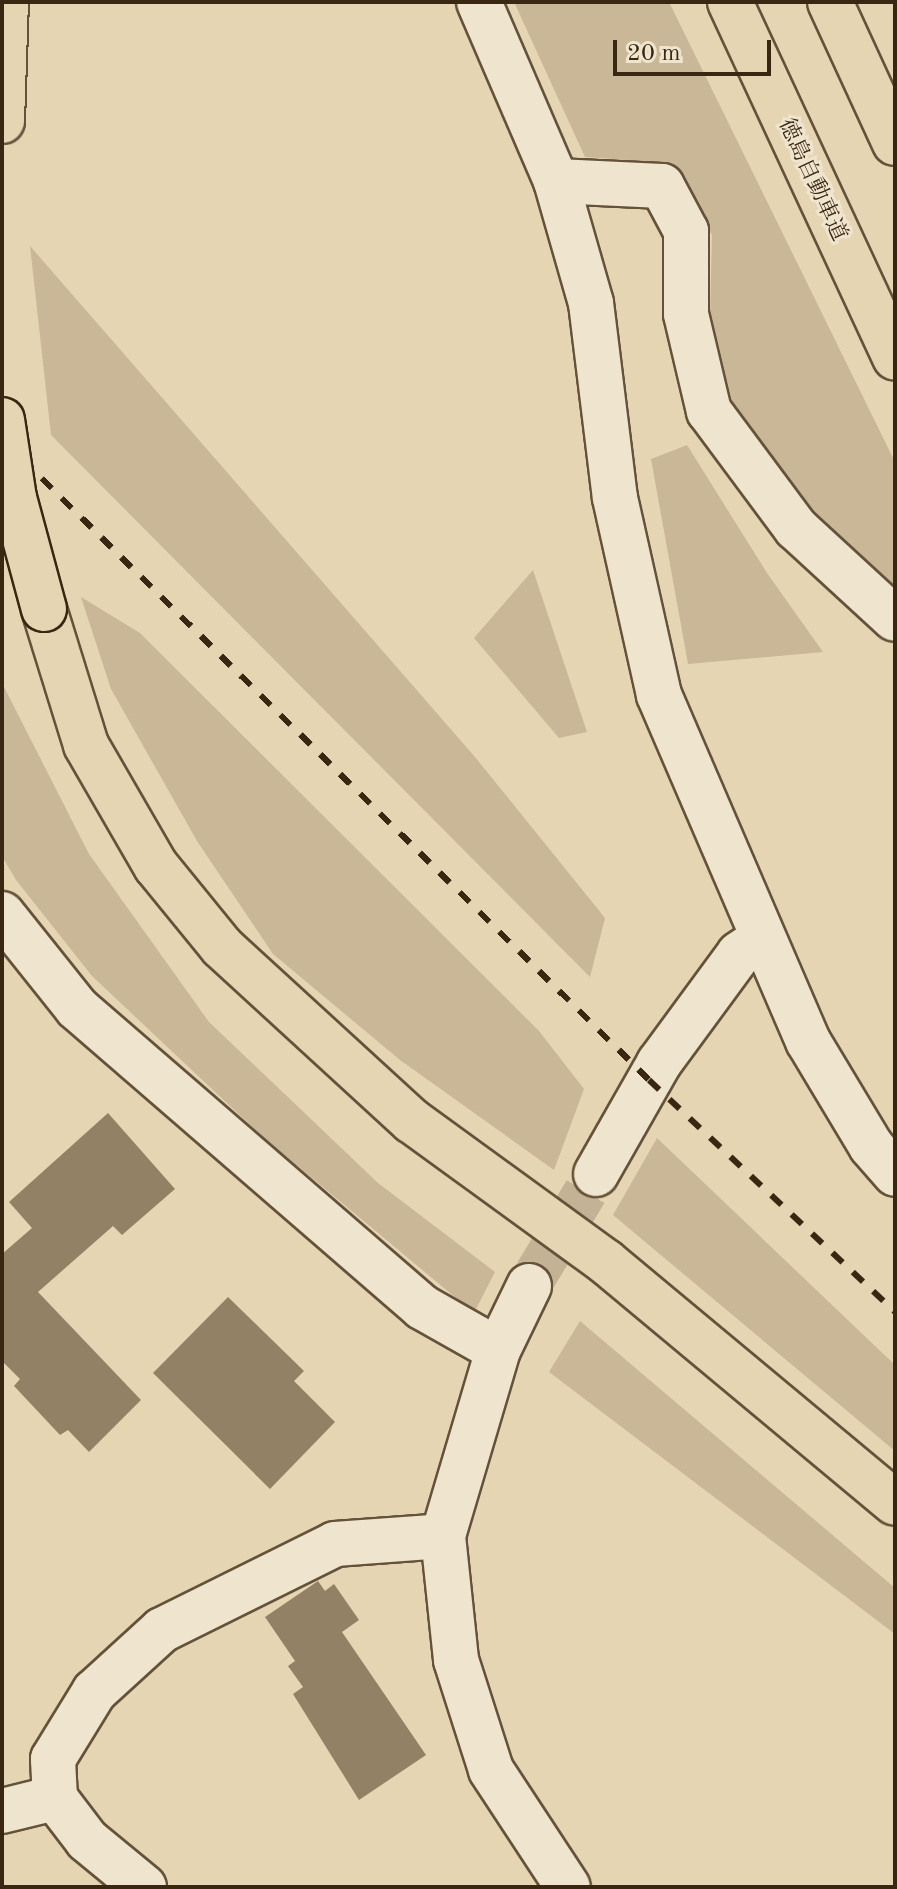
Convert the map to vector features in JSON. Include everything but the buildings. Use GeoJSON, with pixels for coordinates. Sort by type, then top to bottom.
{"type":"FeatureCollection","features":[{"type":"Feature","properties":{"kind":"highway"},"geometry":{"type":"LineString","coordinates":[[2,121],[6,2]]}},
{"type":"Feature","properties":{"kind":"highway"},"geometry":{"type":"LineString","coordinates":[[830,2],[895,143]]}},
{"type":"Feature","properties":{"kind":"highway","name":"徳島自動車道"},"geometry":{"type":"LineString","coordinates":[[730,5],[895,358]]}},
{"type":"Feature","properties":{"kind":"highway"},"geometry":{"type":"LineString","coordinates":[[2,420],[14,498],[86,745],[156,866],[222,947],[412,1121],[606,1262],[895,1503]]}},
{"type":"Feature","properties":{"kind":"street"},"geometry":{"type":"LineString","coordinates":[[479,2],[556,181],[591,303],[615,498],[659,695],[761,939],[808,1041],[871,1146],[895,1174]]}},
{"type":"Feature","properties":{"kind":"street"},"geometry":{"type":"LineString","coordinates":[[556,181],[662,186],[686,231],[686,314],[709,411],[796,528],[895,619]]}},
{"type":"Feature","properties":{"kind":"street"},"geometry":{"type":"LineString","coordinates":[[2,914],[77,1008],[422,1307],[498,1350]]}},
{"type":"Feature","properties":{"kind":"street"},"geometry":{"type":"LineString","coordinates":[[596,1174],[659,1063],[739,954],[761,939]]}},
{"type":"Feature","properties":{"kind":"street"},"geometry":{"type":"LineString","coordinates":[[529,1286],[498,1350],[443,1536],[456,1660],[491,1770],[568,1887]]}},
{"type":"Feature","properties":{"kind":"street"},"geometry":{"type":"LineString","coordinates":[[144,1887],[87,1840],[55,1798],[53,1759],[94,1692],[162,1630],[335,1544],[443,1536]]}},
{"type":"Feature","properties":{"kind":"street"},"geometry":{"type":"LineString","coordinates":[[2,1811],[55,1798]]}},
{"type":"Feature","properties":{"kind":"shaded area"},"geometry":{"type":"Polygon","coordinates":[[[514,2],[669,2],[895,462],[895,594],[817,524],[727,399],[710,316],[712,235],[670,163],[585,157],[514,2]]]}},
{"type":"Feature","properties":{"kind":"shaded area"},"geometry":{"type":"Polygon","coordinates":[[[30,246],[475,757],[605,918],[590,977],[51,435],[30,246]]]}},
{"type":"Feature","properties":{"kind":"shaded area"},"geometry":{"type":"Polygon","coordinates":[[[687,445],[767,573],[823,652],[688,664],[651,459],[687,445]]]}},
{"type":"Feature","properties":{"kind":"shaded area"},"geometry":{"type":"Polygon","coordinates":[[[533,570],[587,732],[559,738],[474,638],[533,570]]]}},
{"type":"Feature","properties":{"kind":"shaded area"},"geometry":{"type":"Polygon","coordinates":[[[81,597],[140,633],[539,1031],[584,1089],[554,1170],[400,1060],[273,954],[197,841],[111,689],[81,597]]]}},
{"type":"Feature","properties":{"kind":"shaded area"},"geometry":{"type":"Polygon","coordinates":[[[2,683],[89,854],[209,1022],[378,1183],[495,1272],[474,1313],[264,1138],[92,976],[16,880],[2,856],[2,683]]]}},
{"type":"Feature","properties":{"kind":"shaded area"},"geometry":{"type":"Polygon","coordinates":[[[657,1138],[895,1365],[895,1451],[613,1215],[657,1138]]]}},
{"type":"Feature","properties":{"kind":"shaded area"},"geometry":{"type":"Polygon","coordinates":[[[580,1321],[895,1588],[895,1634],[549,1372],[580,1321]]]}},
{"type":"Feature","properties":{"kind":"tunnel"},"geometry":{"type":"LineString","coordinates":[[529,1286],[596,1174]]}},
{"type":"Feature","properties":{"kind":"railway"},"geometry":{"type":"LineString","coordinates":[[2,439],[649,1080],[895,1312]]}}]}
